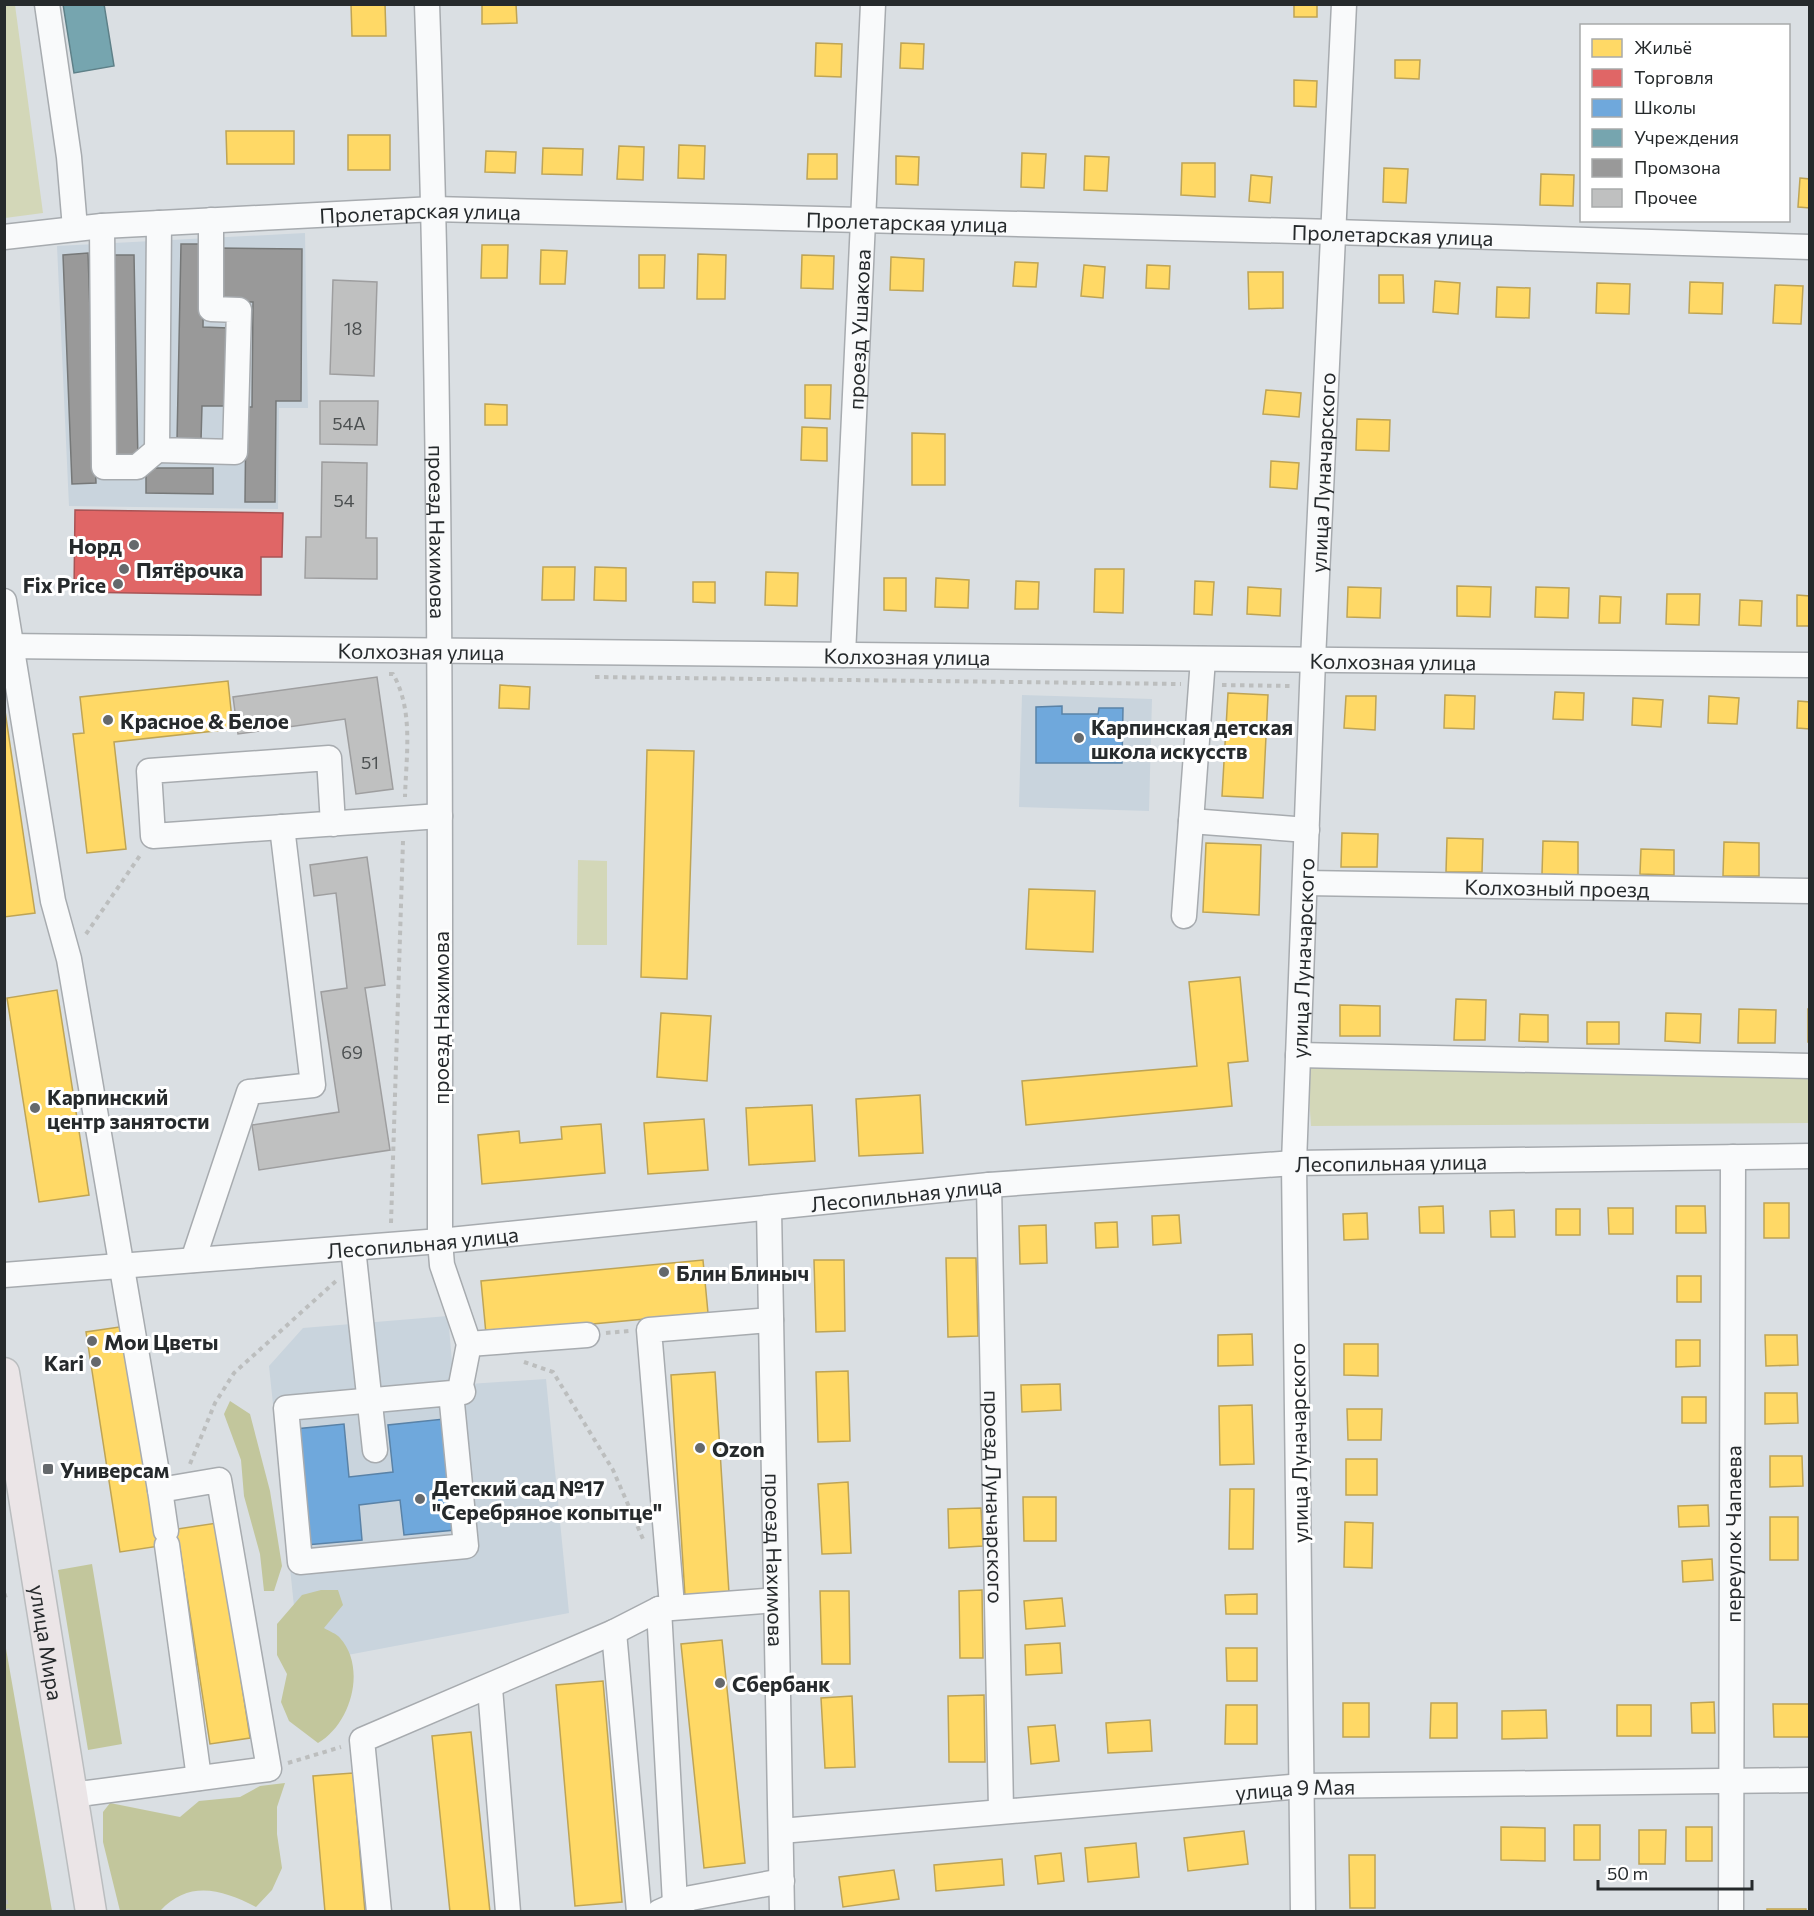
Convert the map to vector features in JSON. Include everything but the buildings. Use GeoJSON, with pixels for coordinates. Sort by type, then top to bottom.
{"type":"FeatureCollection","features":[{"type":"Feature","properties":{"kind":"main road","name":"улица Мира"},"geometry":{"type":"LineString","coordinates":[[4,1373],[91,1911]]}},
{"type":"Feature","properties":{"kind":"street"},"geometry":{"type":"LineString","coordinates":[[47,4],[69,157],[75,228]]}},
{"type":"Feature","properties":{"kind":"street","name":"проезд Нахимова"},"geometry":{"type":"LineString","coordinates":[[427,4],[435,209],[441,650],[440,1240],[442,1265],[469,1344]]}},
{"type":"Feature","properties":{"kind":"street","name":"проезд Ушакова"},"geometry":{"type":"LineString","coordinates":[[843,655],[873,4]]}},
{"type":"Feature","properties":{"kind":"street","name":"улица Луначарского"},"geometry":{"type":"LineString","coordinates":[[1304,1911],[1294,1163],[1313,660],[1344,4]]}},
{"type":"Feature","properties":{"kind":"street","name":"Пролетарская улица"},"geometry":{"type":"LineString","coordinates":[[4,237],[102,226],[435,209],[1334,232],[1809,247]]}},
{"type":"Feature","properties":{"kind":"street"},"geometry":{"type":"LineString","coordinates":[[102,226],[104,467],[137,467],[157,450],[235,452],[239,310],[211,309],[211,220]]}},
{"type":"Feature","properties":{"kind":"street"},"geometry":{"type":"LineString","coordinates":[[157,450],[159,223]]}},
{"type":"Feature","properties":{"kind":"street"},"geometry":{"type":"LineString","coordinates":[[4,600],[8,646],[53,901],[69,959],[122,1265],[170,1488],[166,1538],[199,1778]]}},
{"type":"Feature","properties":{"kind":"street","name":"Колхозная улица"},"geometry":{"type":"LineString","coordinates":[[8,646],[1809,665]]}},
{"type":"Feature","properties":{"kind":"street"},"geometry":{"type":"LineString","coordinates":[[1184,916],[1203,659]]}},
{"type":"Feature","properties":{"kind":"street"},"geometry":{"type":"LineString","coordinates":[[333,824],[329,758],[149,771],[153,836],[333,824],[440,816]]}},
{"type":"Feature","properties":{"kind":"street"},"geometry":{"type":"LineString","coordinates":[[1191,821],[1306,830]]}},
{"type":"Feature","properties":{"kind":"street"},"geometry":{"type":"LineString","coordinates":[[193,1260],[249,1092],[313,1085],[282,827]]}},
{"type":"Feature","properties":{"kind":"street","name":"Колхозный проезд"},"geometry":{"type":"LineString","coordinates":[[1305,883],[1809,891]]}},
{"type":"Feature","properties":{"kind":"street"},"geometry":{"type":"LineString","coordinates":[[1298,1055],[1809,1066]]}},
{"type":"Feature","properties":{"kind":"street","name":"Лесопильная улица"},"geometry":{"type":"LineString","coordinates":[[4,1275],[390,1245],[769,1209],[989,1185],[1294,1163],[1809,1156]]}},
{"type":"Feature","properties":{"kind":"street","name":"переулок Чапаева"},"geometry":{"type":"LineString","coordinates":[[1731,1911],[1732,1157]]}},
{"type":"Feature","properties":{"kind":"street","name":"проезд Луначарского"},"geometry":{"type":"LineString","coordinates":[[989,1185],[1001,1810]]}},
{"type":"Feature","properties":{"kind":"street","name":"проезд Нахимова"},"geometry":{"type":"LineString","coordinates":[[769,1209],[782,1911]]}},
{"type":"Feature","properties":{"kind":"street"},"geometry":{"type":"LineString","coordinates":[[353,1248],[375,1450]]}},
{"type":"Feature","properties":{"kind":"street"},"geometry":{"type":"LineString","coordinates":[[771,1320],[649,1330],[665,1607],[667,1907],[782,1881]]}},
{"type":"Feature","properties":{"kind":"street"},"geometry":{"type":"LineString","coordinates":[[451,1393],[466,1546],[300,1562],[285,1408],[369,1400],[451,1393],[463,1392],[461,1385],[469,1344],[587,1335]]}},
{"type":"Feature","properties":{"kind":"street"},"geometry":{"type":"LineString","coordinates":[[72,1795],[269,1769],[219,1480],[170,1488]]}},
{"type":"Feature","properties":{"kind":"street"},"geometry":{"type":"LineString","coordinates":[[379,1911],[362,1740],[490,1688],[665,1607],[777,1600]]}},
{"type":"Feature","properties":{"kind":"street"},"geometry":{"type":"LineString","coordinates":[[614,1632],[639,1911]]}},
{"type":"Feature","properties":{"kind":"street"},"geometry":{"type":"LineString","coordinates":[[490,1688],[508,1911]]}},
{"type":"Feature","properties":{"kind":"street","name":"улица 9 Мая"},"geometry":{"type":"LineString","coordinates":[[781,1830],[1302,1786],[1809,1780]]}},
{"type":"Feature","properties":{"kind":"path"},"geometry":{"type":"LineString","coordinates":[[381,674],[441,675]]}},
{"type":"Feature","properties":{"kind":"path"},"geometry":{"type":"LineString","coordinates":[[390,1245],[408,716],[401,688],[393,674]]}},
{"type":"Feature","properties":{"kind":"path"},"geometry":{"type":"LineString","coordinates":[[587,676],[1312,686]]}},
{"type":"Feature","properties":{"kind":"path"},"geometry":{"type":"LineString","coordinates":[[69,959],[153,836]]}},
{"type":"Feature","properties":{"kind":"path"},"geometry":{"type":"LineString","coordinates":[[170,1488],[215,1403],[234,1373],[344,1273]]}},
{"type":"Feature","properties":{"kind":"path"},"geometry":{"type":"LineString","coordinates":[[587,1335],[649,1330]]}},
{"type":"Feature","properties":{"kind":"path"},"geometry":{"type":"LineString","coordinates":[[521,1361],[553,1372],[613,1470],[645,1544]]}},
{"type":"Feature","properties":{"kind":"path"},"geometry":{"type":"LineString","coordinates":[[269,1769],[362,1740]]}},
{"type":"Feature","properties":{"kind":"path"},"geometry":{"type":"LineString","coordinates":[[4,1891],[8,1911]]}},
{"type":"Feature","properties":{"kind":"shaded area"},"geometry":{"type":"Polygon","coordinates":[[[305,233],[308,408],[279,408],[278,509],[69,506],[57,246],[305,233]]]}},
{"type":"Feature","properties":{"kind":"shaded area"},"geometry":{"type":"Polygon","coordinates":[[[1022,695],[1152,699],[1149,811],[1019,807],[1022,695]]]}},
{"type":"Feature","properties":{"kind":"shaded area","name":"Детский сад №17 \"Серебряное копытце\""},"geometry":{"type":"Polygon","coordinates":[[[448,1316],[454,1385],[546,1379],[569,1613],[300,1664],[269,1366],[303,1328],[448,1316]]]}},
{"type":"Feature","properties":{"kind":"green space"},"geometry":{"type":"Polygon","coordinates":[[[4,5],[15,5],[43,213],[5,218],[4,5]]]}},
{"type":"Feature","properties":{"kind":"green space"},"geometry":{"type":"Polygon","coordinates":[[[578,860],[607,861],[607,945],[577,945],[578,860]]]}},
{"type":"Feature","properties":{"kind":"green space"},"geometry":{"type":"Polygon","coordinates":[[[1307,1065],[1809,1073],[1809,1123],[1311,1126],[1307,1065]]]}},
{"type":"Feature","properties":{"kind":"green space"},"geometry":{"type":"Polygon","coordinates":[[[230,1401],[250,1414],[270,1491],[282,1566],[274,1591],[264,1591],[260,1554],[244,1496],[241,1460],[224,1414],[230,1401]]]}},
{"type":"Feature","properties":{"kind":"green space"},"geometry":{"type":"Polygon","coordinates":[[[92,1564],[122,1744],[88,1750],[58,1570],[92,1564]]]}},
{"type":"Feature","properties":{"kind":"green space"},"geometry":{"type":"Polygon","coordinates":[[[321,1590],[338,1590],[343,1605],[324,1628],[339,1637],[348,1650],[353,1664],[354,1679],[347,1709],[330,1734],[318,1743],[289,1721],[281,1702],[287,1674],[277,1655],[277,1624],[302,1595],[321,1590]]]}},
{"type":"Feature","properties":{"kind":"green space"},"geometry":{"type":"Polygon","coordinates":[[[5,1643],[52,1911],[5,1911],[5,1643]]]}},
{"type":"Feature","properties":{"kind":"green space"},"geometry":{"type":"Polygon","coordinates":[[[285,1783],[277,1807],[277,1834],[282,1868],[272,1890],[256,1907],[218,1892],[194,1891],[171,1901],[160,1911],[120,1911],[103,1842],[103,1812],[110,1803],[180,1817],[199,1801],[240,1797],[260,1786],[285,1783]]]}},
{"type":"Feature","properties":{"kind":"place","name":"Норд"},"geometry":{"type":"Point","coordinates":[134,545]}},
{"type":"Feature","properties":{"kind":"place","name":"Пятёрочка"},"geometry":{"type":"Point","coordinates":[124,569]}},
{"type":"Feature","properties":{"kind":"place","name":"Fix Price"},"geometry":{"type":"Point","coordinates":[118,584]}},
{"type":"Feature","properties":{"kind":"place","name":"Красное & Белое"},"geometry":{"type":"Point","coordinates":[108,720]}},
{"type":"Feature","properties":{"kind":"place","name":"Карпинская детская школа искусств"},"geometry":{"type":"Point","coordinates":[1079,738]}},
{"type":"Feature","properties":{"kind":"place","name":"Карпинский центр занятости"},"geometry":{"type":"Point","coordinates":[35,1108]}},
{"type":"Feature","properties":{"kind":"place","name":"Блин Блиныч"},"geometry":{"type":"Point","coordinates":[664,1272]}},
{"type":"Feature","properties":{"kind":"place","name":"Мои Цветы"},"geometry":{"type":"Point","coordinates":[92,1341]}},
{"type":"Feature","properties":{"kind":"place","name":"Kari"},"geometry":{"type":"Point","coordinates":[96,1362]}},
{"type":"Feature","properties":{"kind":"place","name":"Ozon"},"geometry":{"type":"Point","coordinates":[700,1448]}},
{"type":"Feature","properties":{"kind":"place","name":"Универсам"},"geometry":{"type":"Point","coordinates":[48,1469]}},
{"type":"Feature","properties":{"kind":"place","name":"Детский сад №17 \"Серебряное копытце\""},"geometry":{"type":"Point","coordinates":[420,1499]}},
{"type":"Feature","properties":{"kind":"place","name":"Сбербанк"},"geometry":{"type":"Point","coordinates":[720,1683]}}]}
